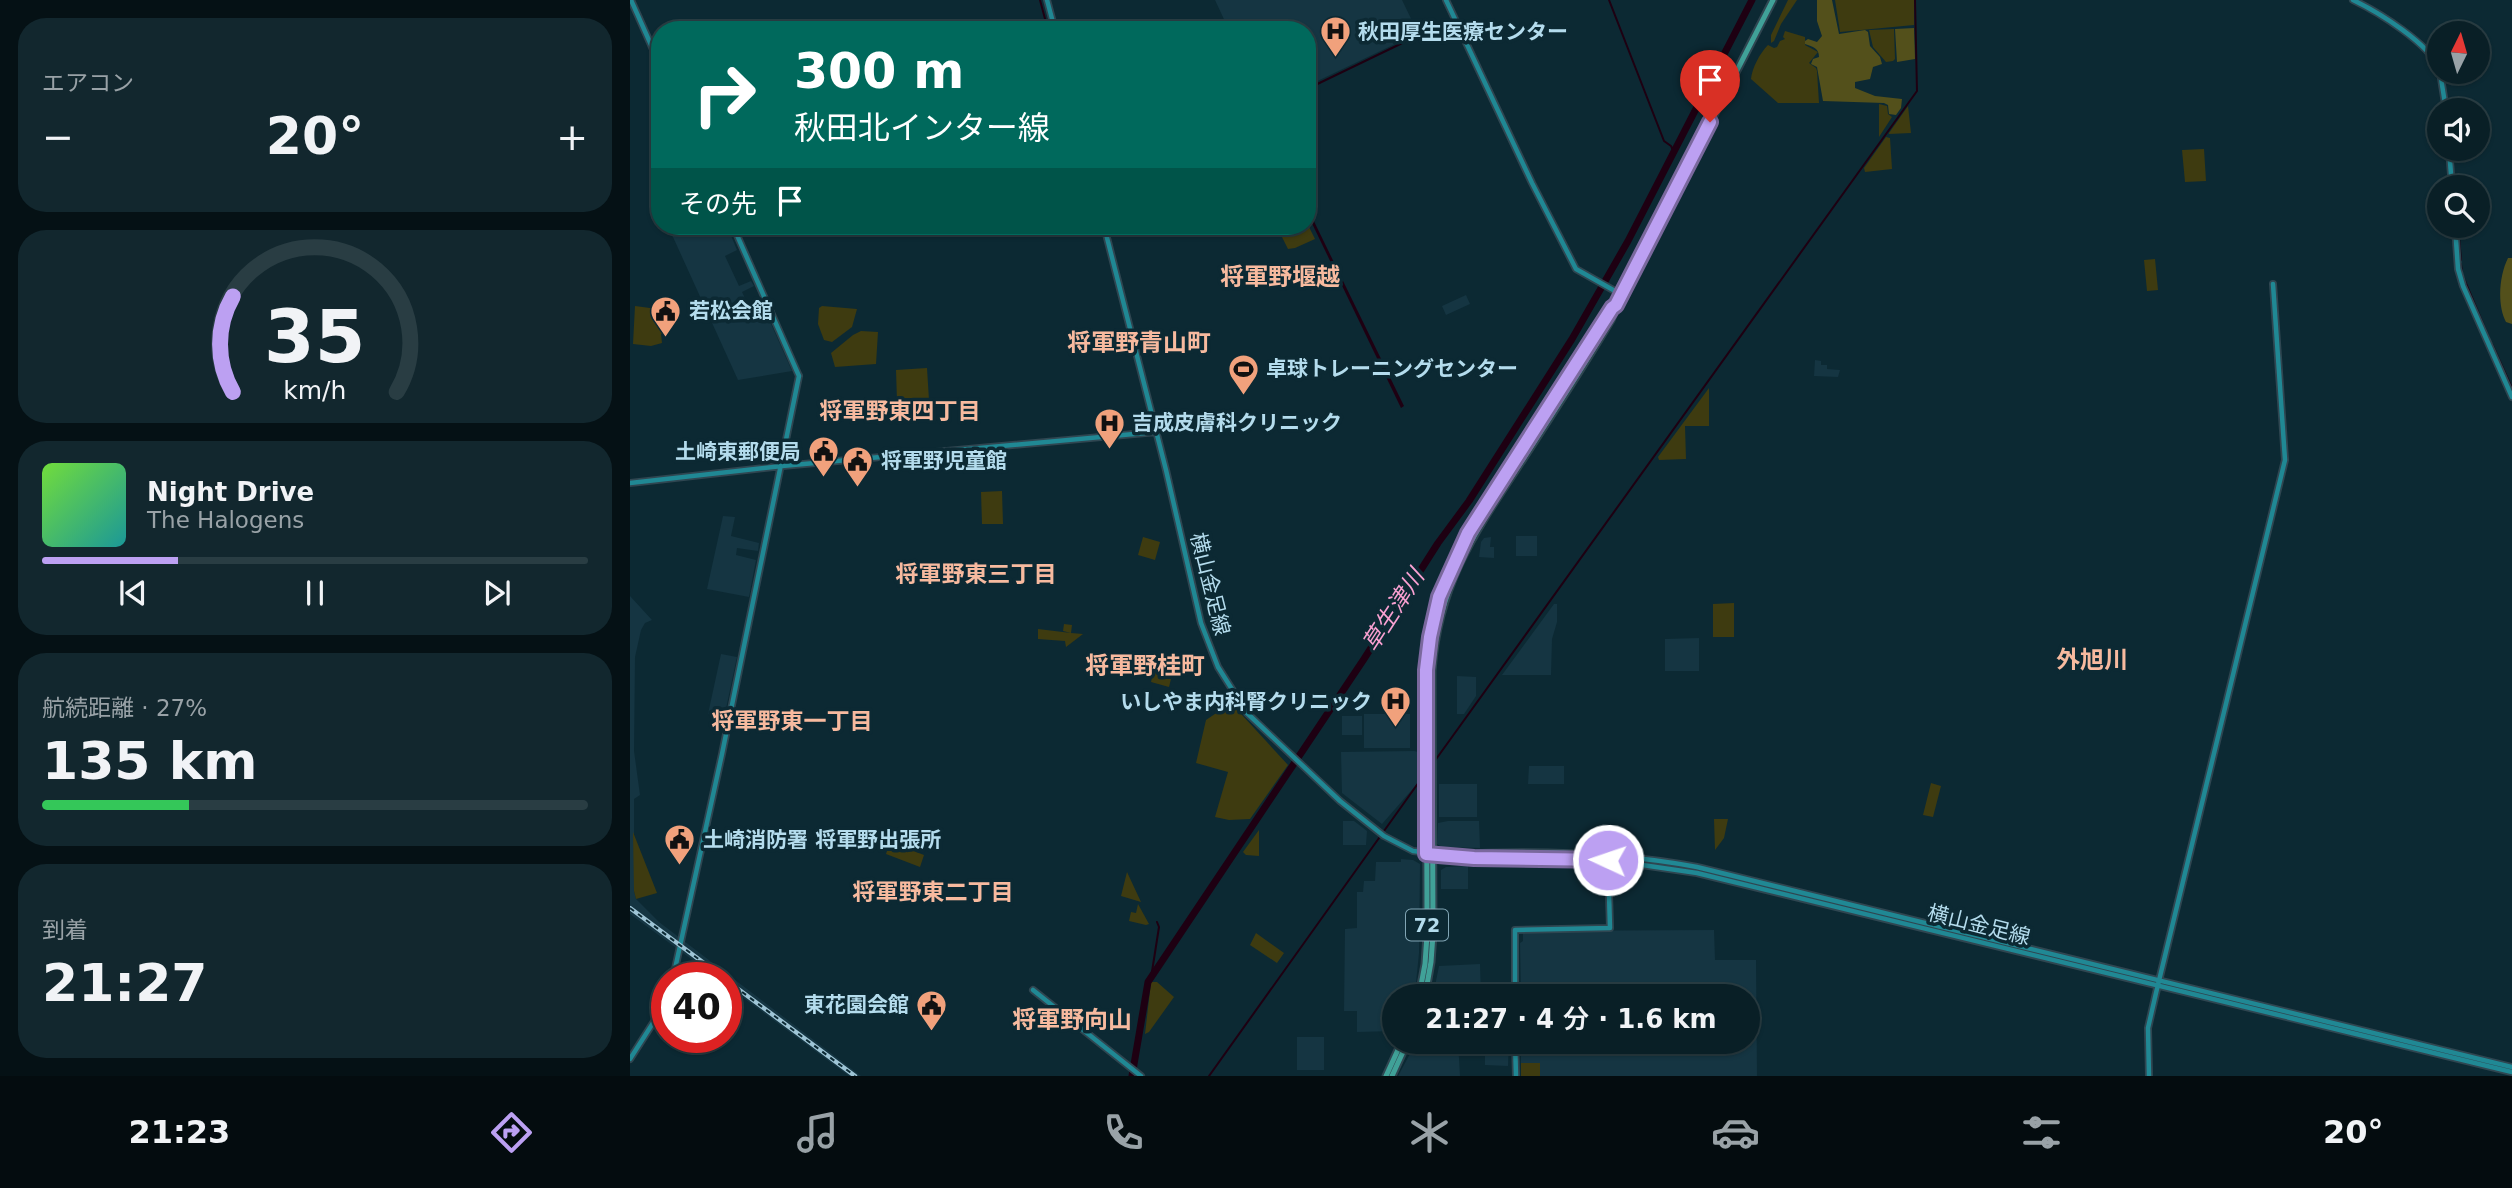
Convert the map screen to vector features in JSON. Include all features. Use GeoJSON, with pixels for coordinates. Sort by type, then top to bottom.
{"type":"FeatureCollection","features":[{"type":"Feature","properties":{"kind":"main road","name":"72"},"geometry":{"type":"LineString","coordinates":[[1421,984],[1426,952],[1433,654],[1439,621],[1453,577],[1474,534],[1591,354],[1616,310],[1616,305],[1773,0]]}},
{"type":"Feature","properties":{"kind":"main road","name":"72"},"geometry":{"type":"LineString","coordinates":[[1427,984],[1433,943],[1429,769]]}},
{"type":"Feature","properties":{"kind":"main road"},"geometry":{"type":"LineString","coordinates":[[1385,1076],[1396,1054]]}},
{"type":"Feature","properties":{"kind":"main road"},"geometry":{"type":"LineString","coordinates":[[1392,1076],[1402,1054]]}},
{"type":"Feature","properties":{"kind":"street"},"geometry":{"type":"LineString","coordinates":[[631,0],[651,45]]}},
{"type":"Feature","properties":{"kind":"street"},"geometry":{"type":"LineString","coordinates":[[1046,0],[1052,21]]}},
{"type":"Feature","properties":{"kind":"street"},"geometry":{"type":"LineString","coordinates":[[1446,0],[1576,269],[1622,295]]}},
{"type":"Feature","properties":{"kind":"street"},"geometry":{"type":"LineString","coordinates":[[2353,0],[2418,42],[2427,51]]}},
{"type":"Feature","properties":{"kind":"street"},"geometry":{"type":"LineString","coordinates":[[676,962],[799,376],[737,235]]}},
{"type":"Feature","properties":{"kind":"street","name":"横山金足線"},"geometry":{"type":"LineString","coordinates":[[1106,235],[1208,643],[1224,679],[1247,713],[1328,790],[1382,834],[1413,851],[1429,854],[1474,858],[1608,857],[1697,873],[2512,1067]]}},
{"type":"Feature","properties":{"kind":"street"},"geometry":{"type":"LineString","coordinates":[[2456,238],[2458,269],[2463,286],[2512,397]]}},
{"type":"Feature","properties":{"kind":"street"},"geometry":{"type":"LineString","coordinates":[[2149,1076],[2148,1028],[2158,982],[2285,460],[2273,284]]}},
{"type":"Feature","properties":{"kind":"street"},"geometry":{"type":"LineString","coordinates":[[630,483],[782,466],[1156,432]]}},
{"type":"Feature","properties":{"kind":"street"},"geometry":{"type":"LineString","coordinates":[[1515,984],[1515,930],[1610,928],[1608,857]]}},
{"type":"Feature","properties":{"kind":"street","name":"横山金足線"},"geometry":{"type":"LineString","coordinates":[[2158,982],[2512,1072]]}},
{"type":"Feature","properties":{"kind":"street"},"geometry":{"type":"LineString","coordinates":[[1033,990],[1141,1076]]}},
{"type":"Feature","properties":{"kind":"street"},"geometry":{"type":"LineString","coordinates":[[630,1059],[651,1026]]}},
{"type":"Feature","properties":{"kind":"street"},"geometry":{"type":"LineString","coordinates":[[1515,1054],[1516,1076]]}},
{"type":"Feature","properties":{"kind":"shaded area","name":"秋田厚生医療センター"},"geometry":{"type":"Polygon","coordinates":[[[1215,0],[1402,0],[1418,33],[1316,82],[1316,21],[1225,21],[1215,0]]]}},
{"type":"Feature","properties":{"kind":"shaded area"},"geometry":{"type":"Polygon","coordinates":[[[1788,0],[1797,0],[1771,43],[1771,35],[1788,0]]]}},
{"type":"Feature","properties":{"kind":"shaded area"},"geometry":{"type":"Polygon","coordinates":[[[1817,0],[1832,0],[1839,34],[1865,30],[1868,32],[1870,46],[1880,57],[1882,64],[1873,67],[1870,79],[1855,82],[1855,88],[1875,96],[1902,99],[1901,108],[1896,115],[1889,114],[1888,105],[1884,103],[1823,101],[1817,67],[1811,64],[1819,54],[1815,48],[1805,44],[1808,39],[1817,42],[1822,36],[1817,21],[1817,0]]]}},
{"type":"Feature","properties":{"kind":"shaded area"},"geometry":{"type":"Polygon","coordinates":[[[1835,0],[1914,0],[1914,25],[1840,32],[1835,0]]]}},
{"type":"Feature","properties":{"kind":"shaded area"},"geometry":{"type":"Polygon","coordinates":[[[1914,28],[1915,59],[1897,62],[1895,29],[1914,28]]]}},
{"type":"Feature","properties":{"kind":"shaded area"},"geometry":{"type":"Polygon","coordinates":[[[1894,29],[1895,59],[1886,62],[1873,47],[1869,30],[1894,29]]]}},
{"type":"Feature","properties":{"kind":"shaded area"},"geometry":{"type":"Polygon","coordinates":[[[1785,31],[1805,37],[1805,45],[1818,52],[1809,63],[1817,71],[1819,103],[1778,103],[1751,79],[1762,52],[1768,45],[1777,47],[1780,41],[1785,39],[1785,31]]]}},
{"type":"Feature","properties":{"kind":"shaded area"},"geometry":{"type":"Polygon","coordinates":[[[1879,104],[1887,106],[1888,114],[1892,117],[1879,137],[1879,104]]]}},
{"type":"Feature","properties":{"kind":"shaded area"},"geometry":{"type":"Polygon","coordinates":[[[1908,106],[1911,133],[1889,134],[1889,133],[1908,106]]]}},
{"type":"Feature","properties":{"kind":"shaded area"},"geometry":{"type":"Polygon","coordinates":[[[1886,137],[1890,138],[1892,169],[1865,172],[1864,168],[1886,137]]]}},
{"type":"Feature","properties":{"kind":"shaded area"},"geometry":{"type":"Polygon","coordinates":[[[2204,149],[2206,181],[2185,182],[2182,150],[2204,149]]]}},
{"type":"Feature","properties":{"kind":"shaded area"},"geometry":{"type":"Polygon","coordinates":[[[1316,225],[1404,406],[1401,408],[1316,232],[1316,225]]]}},
{"type":"Feature","properties":{"kind":"shaded area"},"geometry":{"type":"Polygon","coordinates":[[[672,235],[731,235],[737,250],[725,256],[739,286],[751,281],[754,286],[742,292],[752,313],[764,308],[792,371],[738,380],[672,235]]]}},
{"type":"Feature","properties":{"kind":"shaded area"},"geometry":{"type":"Polygon","coordinates":[[[1281,235],[1313,235],[1315,239],[1295,248],[1288,249],[1281,235]]]}},
{"type":"Feature","properties":{"kind":"shaded area"},"geometry":{"type":"Polygon","coordinates":[[[2508,258],[2512,258],[2512,324],[2506,322],[2500,299],[2508,258]]]}},
{"type":"Feature","properties":{"kind":"shaded area"},"geometry":{"type":"Polygon","coordinates":[[[2155,259],[2158,290],[2147,291],[2144,260],[2155,259]]]}},
{"type":"Feature","properties":{"kind":"shaded area"},"geometry":{"type":"Polygon","coordinates":[[[1466,295],[1470,304],[1446,315],[1442,306],[1466,295]]]}},
{"type":"Feature","properties":{"kind":"shaded area"},"geometry":{"type":"Polygon","coordinates":[[[635,306],[665,310],[669,333],[661,334],[662,343],[651,346],[633,344],[635,306]]]}},
{"type":"Feature","properties":{"kind":"shaded area"},"geometry":{"type":"Polygon","coordinates":[[[819,308],[857,309],[852,327],[832,342],[824,340],[818,324],[819,308]]]}},
{"type":"Feature","properties":{"kind":"shaded area"},"geometry":{"type":"Polygon","coordinates":[[[861,331],[878,332],[876,364],[835,367],[831,353],[861,331]]]}},
{"type":"Feature","properties":{"kind":"shaded area"},"geometry":{"type":"Polygon","coordinates":[[[1815,360],[1821,361],[1821,365],[1827,365],[1827,369],[1840,370],[1838,377],[1814,376],[1815,360]]]}},
{"type":"Feature","properties":{"kind":"shaded area"},"geometry":{"type":"Polygon","coordinates":[[[927,368],[929,400],[897,401],[896,370],[927,368]]]}},
{"type":"Feature","properties":{"kind":"shaded area"},"geometry":{"type":"Polygon","coordinates":[[[1709,388],[1709,426],[1685,426],[1686,459],[1659,460],[1658,457],[1709,388]]]}},
{"type":"Feature","properties":{"kind":"shaded area"},"geometry":{"type":"Polygon","coordinates":[[[1002,491],[1003,524],[982,524],[981,492],[1002,491]]]}},
{"type":"Feature","properties":{"kind":"shaded area"},"geometry":{"type":"Polygon","coordinates":[[[723,516],[735,517],[731,536],[759,543],[758,551],[737,548],[736,555],[756,560],[749,597],[707,589],[723,516]]]}},
{"type":"Feature","properties":{"kind":"shaded area"},"geometry":{"type":"Polygon","coordinates":[[[1516,536],[1537,536],[1537,556],[1516,556],[1516,536]]]}},
{"type":"Feature","properties":{"kind":"shaded area"},"geometry":{"type":"Polygon","coordinates":[[[1143,537],[1160,542],[1155,560],[1138,555],[1143,537]]]}},
{"type":"Feature","properties":{"kind":"shaded area"},"geometry":{"type":"Polygon","coordinates":[[[1491,537],[1490,547],[1494,547],[1494,558],[1479,557],[1481,542],[1484,538],[1491,537]]]}},
{"type":"Feature","properties":{"kind":"shaded area"},"geometry":{"type":"Polygon","coordinates":[[[630,596],[652,620],[645,623],[641,630],[635,657],[634,751],[640,795],[634,799],[634,891],[636,899],[659,922],[711,962],[695,962],[630,914],[630,596]]]}},
{"type":"Feature","properties":{"kind":"shaded area"},"geometry":{"type":"Polygon","coordinates":[[[1734,603],[1734,637],[1713,637],[1713,604],[1734,603]]]}},
{"type":"Feature","properties":{"kind":"shaded area"},"geometry":{"type":"Polygon","coordinates":[[[1554,604],[1557,604],[1557,622],[1552,639],[1551,675],[1502,675],[1554,604]]]}},
{"type":"Feature","properties":{"kind":"shaded area"},"geometry":{"type":"Polygon","coordinates":[[[1064,624],[1072,625],[1071,633],[1063,631],[1064,624]]]}},
{"type":"Feature","properties":{"kind":"shaded area"},"geometry":{"type":"Polygon","coordinates":[[[1038,629],[1083,634],[1066,647],[1065,641],[1038,639],[1038,629]]]}},
{"type":"Feature","properties":{"kind":"shaded area"},"geometry":{"type":"Polygon","coordinates":[[[1699,638],[1699,671],[1665,671],[1665,639],[1699,638]]]}},
{"type":"Feature","properties":{"kind":"shaded area"},"geometry":{"type":"Polygon","coordinates":[[[721,654],[737,657],[724,718],[708,714],[721,654]]]}},
{"type":"Feature","properties":{"kind":"shaded area"},"geometry":{"type":"Polygon","coordinates":[[[1155,665],[1173,671],[1169,687],[1151,682],[1155,665]]]}},
{"type":"Feature","properties":{"kind":"shaded area"},"geometry":{"type":"Polygon","coordinates":[[[1457,676],[1476,677],[1476,696],[1464,714],[1457,714],[1457,676]]]}},
{"type":"Feature","properties":{"kind":"shaded area"},"geometry":{"type":"Polygon","coordinates":[[[1231,703],[1288,765],[1250,819],[1229,820],[1215,817],[1228,772],[1196,763],[1206,720],[1231,703]]]}},
{"type":"Feature","properties":{"kind":"shaded area"},"geometry":{"type":"Polygon","coordinates":[[[1364,714],[1410,714],[1410,748],[1364,748],[1364,714]]]}},
{"type":"Feature","properties":{"kind":"shaded area"},"geometry":{"type":"Polygon","coordinates":[[[1342,716],[1362,716],[1362,735],[1342,735],[1342,716]]]}},
{"type":"Feature","properties":{"kind":"shaded area"},"geometry":{"type":"Polygon","coordinates":[[[1341,752],[1423,753],[1423,777],[1382,824],[1342,793],[1341,752]]]}},
{"type":"Feature","properties":{"kind":"shaded area"},"geometry":{"type":"Polygon","coordinates":[[[1529,766],[1564,766],[1564,784],[1528,784],[1529,766]]]}},
{"type":"Feature","properties":{"kind":"shaded area"},"geometry":{"type":"Polygon","coordinates":[[[1931,783],[1941,786],[1933,817],[1923,815],[1931,783]]]}},
{"type":"Feature","properties":{"kind":"shaded area"},"geometry":{"type":"Polygon","coordinates":[[[1439,784],[1477,784],[1477,817],[1439,817],[1439,784]]]}},
{"type":"Feature","properties":{"kind":"shaded area"},"geometry":{"type":"Polygon","coordinates":[[[1714,819],[1728,819],[1724,838],[1715,850],[1714,819]]]}},
{"type":"Feature","properties":{"kind":"shaded area"},"geometry":{"type":"Polygon","coordinates":[[[1343,821],[1354,821],[1367,831],[1366,845],[1343,845],[1343,821]]]}},
{"type":"Feature","properties":{"kind":"shaded area"},"geometry":{"type":"Polygon","coordinates":[[[1479,821],[1480,848],[1442,847],[1437,844],[1438,823],[1479,821]]]}},
{"type":"Feature","properties":{"kind":"shaded area"},"geometry":{"type":"Polygon","coordinates":[[[1259,830],[1259,856],[1246,855],[1243,852],[1259,830]]]}},
{"type":"Feature","properties":{"kind":"shaded area"},"geometry":{"type":"Polygon","coordinates":[[[633,832],[657,893],[636,899],[634,891],[633,832]]]}},
{"type":"Feature","properties":{"kind":"shaded area"},"geometry":{"type":"Polygon","coordinates":[[[890,842],[924,855],[920,867],[886,854],[890,842]]]}},
{"type":"Feature","properties":{"kind":"shaded area"},"geometry":{"type":"Polygon","coordinates":[[[1401,859],[1413,860],[1420,864],[1419,953],[1416,984],[1382,984],[1382,1031],[1357,1032],[1357,1011],[1344,1011],[1345,929],[1357,928],[1357,892],[1363,892],[1364,881],[1375,881],[1376,862],[1401,862],[1401,859]]]}},
{"type":"Feature","properties":{"kind":"shaded area"},"geometry":{"type":"Polygon","coordinates":[[[1468,866],[1468,889],[1441,889],[1441,870],[1446,867],[1468,866]]]}},
{"type":"Feature","properties":{"kind":"shaded area"},"geometry":{"type":"Polygon","coordinates":[[[1127,872],[1141,902],[1121,896],[1127,872]]]}},
{"type":"Feature","properties":{"kind":"shaded area"},"geometry":{"type":"Polygon","coordinates":[[[1138,904],[1149,924],[1129,921],[1131,912],[1136,913],[1138,904]]]}},
{"type":"Feature","properties":{"kind":"shaded area"},"geometry":{"type":"Polygon","coordinates":[[[1714,930],[1715,960],[1756,960],[1756,984],[1521,984],[1520,943],[1523,941],[1523,931],[1714,930]]]}},
{"type":"Feature","properties":{"kind":"shaded area"},"geometry":{"type":"Polygon","coordinates":[[[1256,933],[1284,953],[1277,963],[1250,945],[1256,933]]]}},
{"type":"Feature","properties":{"kind":"shaded area"},"geometry":{"type":"Polygon","coordinates":[[[1480,964],[1481,984],[1435,984],[1439,966],[1480,964]]]}},
{"type":"Feature","properties":{"kind":"shaded area"},"geometry":{"type":"Polygon","coordinates":[[[1151,982],[1157,982],[1174,997],[1145,1034],[1151,982]]]}},
{"type":"Feature","properties":{"kind":"shaded area"},"geometry":{"type":"Polygon","coordinates":[[[742,985],[861,1076],[849,1076],[742,997],[742,985]]]}},
{"type":"Feature","properties":{"kind":"shaded area"},"geometry":{"type":"Polygon","coordinates":[[[1297,1037],[1324,1037],[1324,1070],[1297,1070],[1297,1037]]]}},
{"type":"Feature","properties":{"kind":"shaded area"},"geometry":{"type":"Polygon","coordinates":[[[1410,1054],[1459,1054],[1460,1076],[1398,1076],[1410,1054]]]}},
{"type":"Feature","properties":{"kind":"shaded area"},"geometry":{"type":"Polygon","coordinates":[[[1485,1054],[1508,1054],[1508,1066],[1485,1065],[1485,1054]]]}},
{"type":"Feature","properties":{"kind":"shaded area"},"geometry":{"type":"Polygon","coordinates":[[[1521,1054],[1757,1054],[1757,1076],[1521,1076],[1521,1054]]]}},
{"type":"Feature","properties":{"kind":"shaded area"},"geometry":{"type":"Polygon","coordinates":[[[1521,1063],[1540,1063],[1540,1076],[1521,1076],[1521,1063]]]}},
{"type":"Feature","properties":{"kind":"waterway"},"geometry":{"type":"LineString","coordinates":[[1040,0],[1046,21]]}},
{"type":"Feature","properties":{"kind":"waterway"},"geometry":{"type":"LineString","coordinates":[[1609,0],[1664,141],[1674,152]]}},
{"type":"Feature","properties":{"kind":"waterway","name":"草生津川"},"geometry":{"type":"LineString","coordinates":[[1132,1076],[1148,982],[1364,659],[1438,543],[1469,501],[1572,339],[1628,241],[1752,0]]}},
{"type":"Feature","properties":{"kind":"waterway"},"geometry":{"type":"LineString","coordinates":[[1434,762],[1917,91],[1915,0]]}},
{"type":"Feature","properties":{"kind":"waterway"},"geometry":{"type":"LineString","coordinates":[[1316,85],[1448,21]]}},
{"type":"Feature","properties":{"kind":"waterway"},"geometry":{"type":"LineString","coordinates":[[2452,161],[2454,175]]}},
{"type":"Feature","properties":{"kind":"waterway"},"geometry":{"type":"LineString","coordinates":[[2459,238],[2461,260]]}},
{"type":"Feature","properties":{"kind":"waterway"},"geometry":{"type":"LineString","coordinates":[[2461,264],[2462,274],[2489,338]]}},
{"type":"Feature","properties":{"kind":"waterway"},"geometry":{"type":"LineString","coordinates":[[2492,344],[2512,388]]}},
{"type":"Feature","properties":{"kind":"waterway"},"geometry":{"type":"LineString","coordinates":[[1209,1076],[1424,775]]}},
{"type":"Feature","properties":{"kind":"waterway"},"geometry":{"type":"LineString","coordinates":[[1151,978],[1159,927],[1157,922]]}},
{"type":"Feature","properties":{"kind":"railway"},"geometry":{"type":"LineString","coordinates":[[630,908],[703,962]]}},
{"type":"Feature","properties":{"kind":"railway"},"geometry":{"type":"LineString","coordinates":[[742,992],[855,1076]]}},
{"type":"Feature","properties":{"kind":"place","name":"秋田厚生医療センター"},"geometry":{"type":"Point","coordinates":[1335,59]}},
{"type":"Feature","properties":{"kind":"place","name":"若松会館"},"geometry":{"type":"Point","coordinates":[666,338]}},
{"type":"Feature","properties":{"kind":"place","name":"卓球トレーニングセンター"},"geometry":{"type":"Point","coordinates":[1243,396]}},
{"type":"Feature","properties":{"kind":"place","name":"吉成皮膚科クリニック"},"geometry":{"type":"Point","coordinates":[1109,450]}},
{"type":"Feature","properties":{"kind":"place","name":"土崎東郵便局"},"geometry":{"type":"Point","coordinates":[824,479]}},
{"type":"Feature","properties":{"kind":"place","name":"将軍野児童館"},"geometry":{"type":"Point","coordinates":[858,488]}},
{"type":"Feature","properties":{"kind":"place","name":"いしやま内科腎クリニック"},"geometry":{"type":"Point","coordinates":[1395,729]}},
{"type":"Feature","properties":{"kind":"place","name":"土崎消防署 将軍野出張所"},"geometry":{"type":"Point","coordinates":[680,867]}},
{"type":"Feature","properties":{"kind":"place","name":"東花園会館"},"geometry":{"type":"Point","coordinates":[932,1032]}},
{"type":"Feature","properties":{"kind":"district","name":"将軍野堰越"},"geometry":{"type":"Point","coordinates":[1280,277]}},
{"type":"Feature","properties":{"kind":"district","name":"将軍野青山町"},"geometry":{"type":"Point","coordinates":[1139,343]}},
{"type":"Feature","properties":{"kind":"district","name":"将軍野東四丁目"},"geometry":{"type":"Point","coordinates":[900,411]}},
{"type":"Feature","properties":{"kind":"district","name":"将軍野東三丁目"},"geometry":{"type":"Point","coordinates":[976,574]}},
{"type":"Feature","properties":{"kind":"district","name":"外旭川"},"geometry":{"type":"Point","coordinates":[2092,660]}},
{"type":"Feature","properties":{"kind":"district","name":"将軍野桂町"},"geometry":{"type":"Point","coordinates":[1145,666]}},
{"type":"Feature","properties":{"kind":"district","name":"将軍野東一丁目"},"geometry":{"type":"Point","coordinates":[792,721]}},
{"type":"Feature","properties":{"kind":"district","name":"将軍野東二丁目"},"geometry":{"type":"Point","coordinates":[933,892]}},
{"type":"Feature","properties":{"kind":"district","name":"将軍野向山"},"geometry":{"type":"Point","coordinates":[1072,1020]}},
{"type":"Feature","properties":{"kind":"route"},"geometry":{"type":"LineString","coordinates":[[1608,860],[1566,857],[1474,858],[1426,854],[1426,670],[1429,646],[1439,597],[1462,543],[1616,305],[1710,122]]}}]}
